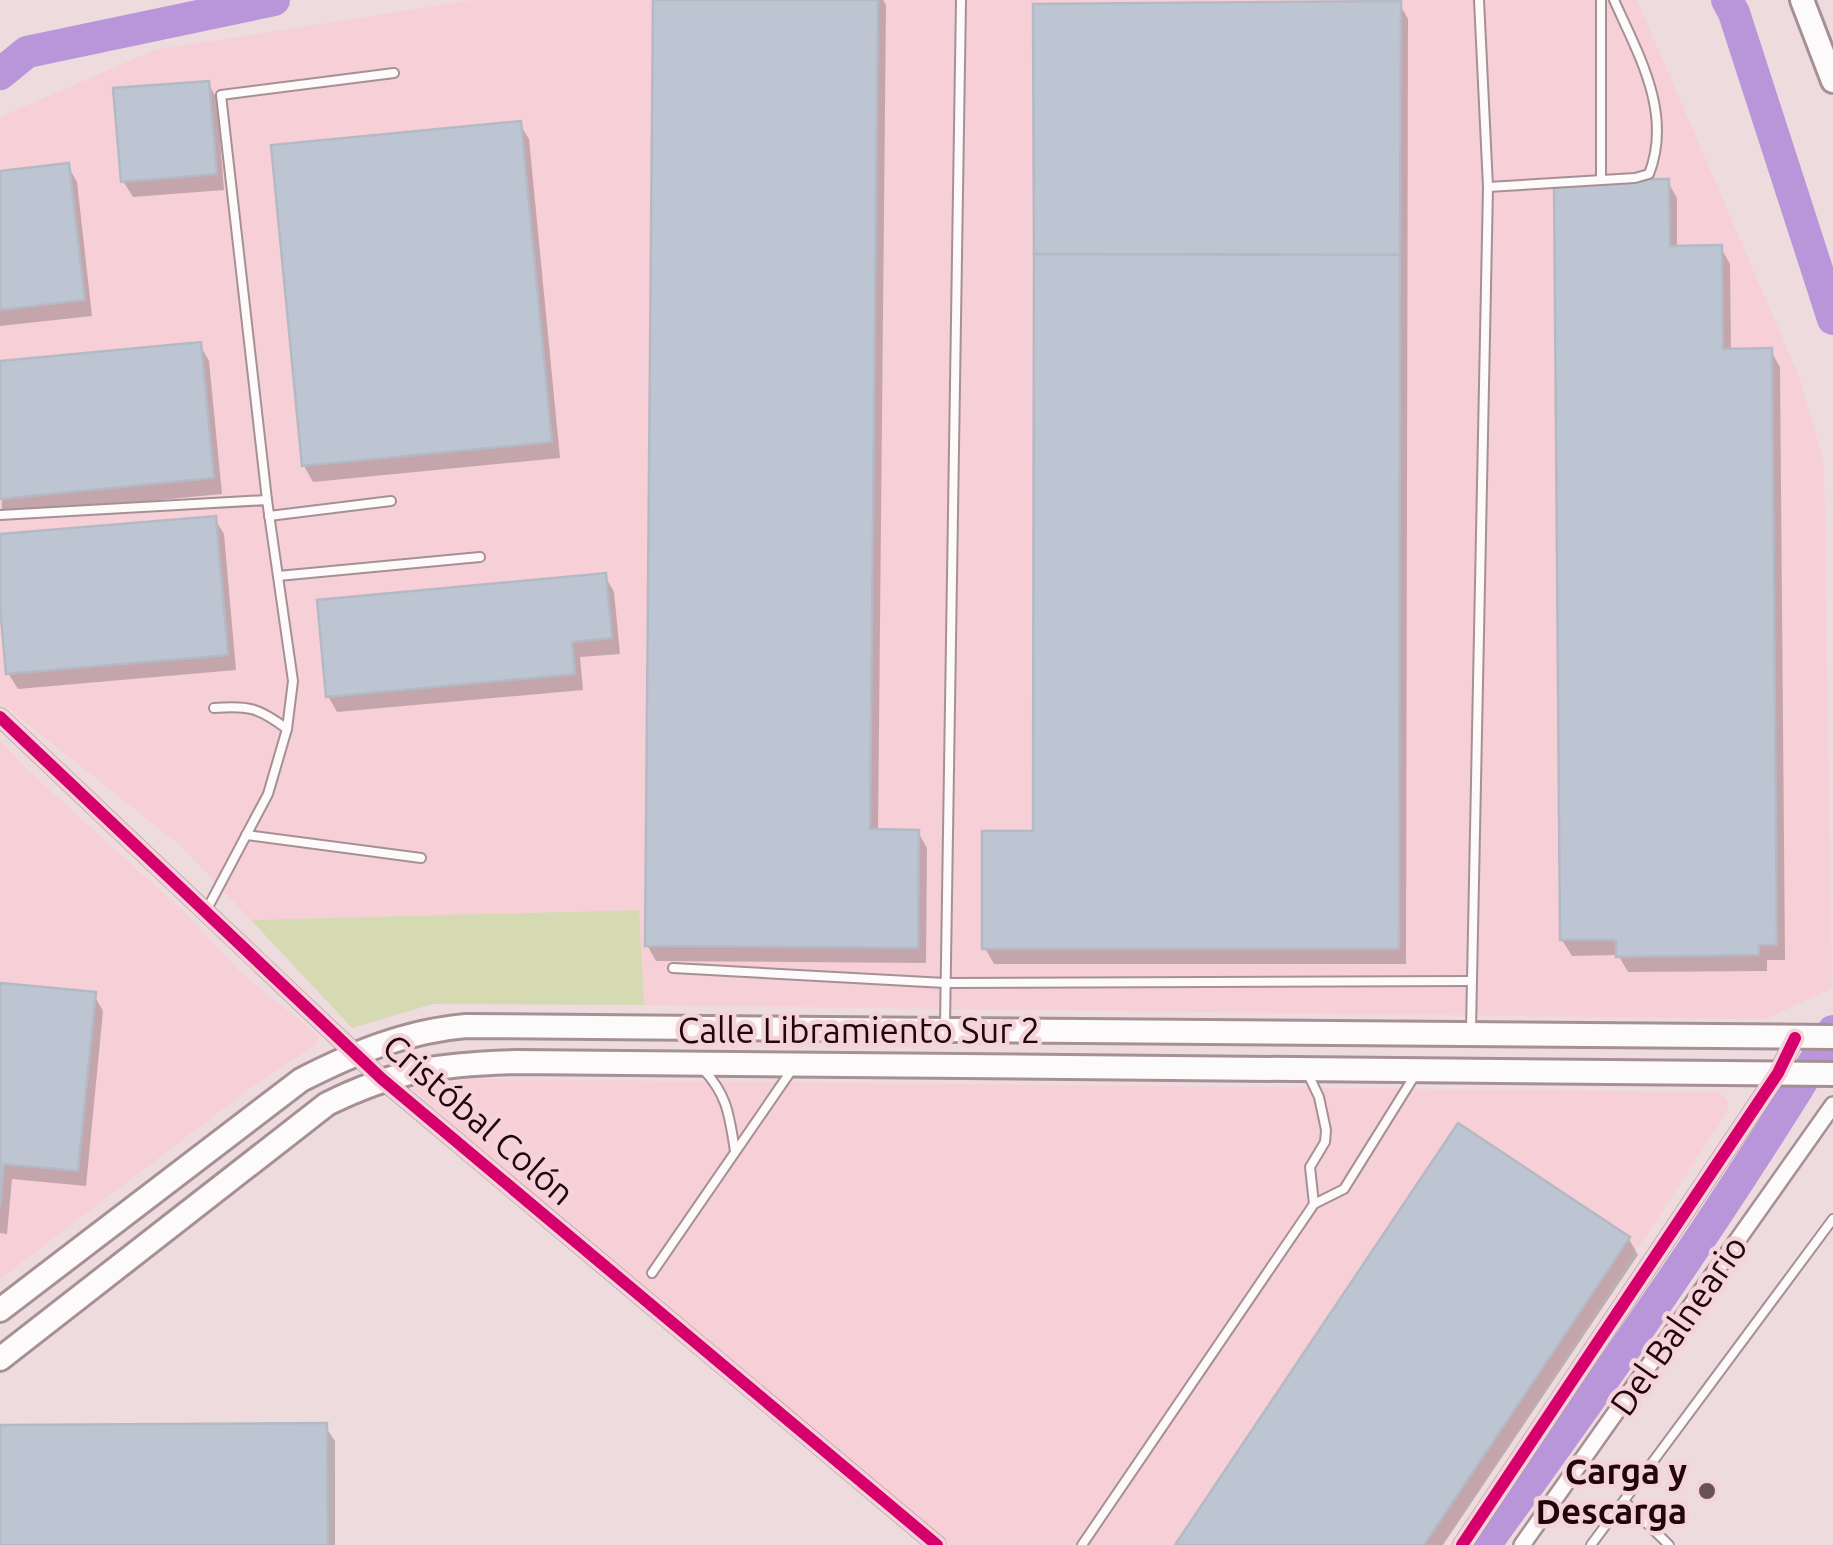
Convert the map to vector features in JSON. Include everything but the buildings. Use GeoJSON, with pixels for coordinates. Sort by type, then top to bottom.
{"type":"FeatureCollection","features":[{"type":"Feature","properties":{"kind":"main road"},"geometry":{"type":"LineString","coordinates":[[1802,0],[1833,81]]}},
{"type":"Feature","properties":{"kind":"main road"},"geometry":{"type":"LineString","coordinates":[[627,1028],[627,1063]]}},
{"type":"Feature","properties":{"kind":"main road","name":"Calle Libramiento Sur 2"},"geometry":{"type":"LineString","coordinates":[[0,1310],[300,1080],[355,1052],[436,1029],[1833,1037]]}},
{"type":"Feature","properties":{"kind":"main road"},"geometry":{"type":"LineString","coordinates":[[945,1030],[945,1066]]}},
{"type":"Feature","properties":{"kind":"main road"},"geometry":{"type":"LineString","coordinates":[[1418,1070],[1419,1034]]}},
{"type":"Feature","properties":{"kind":"main road"},"geometry":{"type":"LineString","coordinates":[[1471,1035],[1471,1070]]}},
{"type":"Feature","properties":{"kind":"main road","name":"Calle Libramiento Sur 2"},"geometry":{"type":"LineString","coordinates":[[1,1357],[327,1104],[382,1079],[424,1067],[697,1063],[1833,1074]]}},
{"type":"Feature","properties":{"kind":"street","name":"Cristóbal Colón"},"geometry":{"type":"LineString","coordinates":[[0,718],[382,1079],[937,1545]]}},
{"type":"Feature","properties":{"kind":"street"},"geometry":{"type":"LineString","coordinates":[[1462,1545],[1785,1073],[1801,1038]]}},
{"type":"Feature","properties":{"kind":"street","name":"Del Balneario"},"geometry":{"type":"LineString","coordinates":[[1522,1545],[1833,1105]]}},
{"type":"Feature","properties":{"kind":"lane"},"geometry":{"type":"LineString","coordinates":[[945,1030],[961,0]]}},
{"type":"Feature","properties":{"kind":"lane"},"geometry":{"type":"LineString","coordinates":[[1471,1035],[1488,187],[1479,0]]}},
{"type":"Feature","properties":{"kind":"lane"},"geometry":{"type":"LineString","coordinates":[[1601,0],[1602,178]]}},
{"type":"Feature","properties":{"kind":"lane"},"geometry":{"type":"LineString","coordinates":[[1488,187],[1649,174],[1655,159],[1655,92],[1614,0]]}},
{"type":"Feature","properties":{"kind":"lane"},"geometry":{"type":"LineString","coordinates":[[206,911],[268,794],[287,729],[294,680],[267,500],[221,96],[394,73]]}},
{"type":"Feature","properties":{"kind":"lane"},"geometry":{"type":"LineString","coordinates":[[0,515],[267,500]]}},
{"type":"Feature","properties":{"kind":"lane"},"geometry":{"type":"LineString","coordinates":[[270,516],[390,501]]}},
{"type":"Feature","properties":{"kind":"lane"},"geometry":{"type":"LineString","coordinates":[[278,576],[480,557]]}},
{"type":"Feature","properties":{"kind":"lane"},"geometry":{"type":"LineString","coordinates":[[214,708],[262,710],[287,729]]}},
{"type":"Feature","properties":{"kind":"lane"},"geometry":{"type":"LineString","coordinates":[[246,835],[421,858]]}},
{"type":"Feature","properties":{"kind":"lane"},"geometry":{"type":"LineString","coordinates":[[674,968],[945,983],[1471,981]]}},
{"type":"Feature","properties":{"kind":"lane"},"geometry":{"type":"LineString","coordinates":[[697,1063],[720,1088],[735,1151]]}},
{"type":"Feature","properties":{"kind":"lane"},"geometry":{"type":"LineString","coordinates":[[652,1273],[795,1064]]}},
{"type":"Feature","properties":{"kind":"lane"},"geometry":{"type":"LineString","coordinates":[[1306,1069],[1320,1097],[1326,1130],[1325,1142],[1310,1168],[1314,1204]]}},
{"type":"Feature","properties":{"kind":"lane"},"geometry":{"type":"LineString","coordinates":[[1082,1545],[1314,1204],[1344,1190],[1418,1070]]}},
{"type":"Feature","properties":{"kind":"lane"},"geometry":{"type":"LineString","coordinates":[[1591,1545],[1833,1220]]}},
{"type":"Feature","properties":{"kind":"lane"},"geometry":{"type":"LineString","coordinates":[[1624,1500],[1669,1545]]}},
{"type":"Feature","properties":{"kind":"shaded area"},"geometry":{"type":"Polygon","coordinates":[[[474,0],[1637,0],[1800,379],[1824,463],[1832,988],[1766,1019],[644,1005],[638,910],[251,920],[180,845],[0,702],[0,117],[155,50],[474,0]]]}},
{"type":"Feature","properties":{"kind":"shaded area"},"geometry":{"type":"Polygon","coordinates":[[[0,740],[23,766],[185,913],[242,974],[319,1036],[313,1047],[261,1080],[0,1279],[0,740]]]}},
{"type":"Feature","properties":{"kind":"shaded area"},"geometry":{"type":"Polygon","coordinates":[[[470,1079],[1719,1092],[1727,1100],[1728,1111],[1442,1545],[951,1545],[413,1088],[470,1079]]]}},
{"type":"Feature","properties":{"kind":"green space"},"geometry":{"type":"Polygon","coordinates":[[[639,910],[644,1005],[433,1004],[352,1028],[251,920],[639,910]]]}},
{"type":"Feature","properties":{"kind":"waterway"},"geometry":{"type":"LineString","coordinates":[[0,74],[27,52],[274,0]]}},
{"type":"Feature","properties":{"kind":"waterway"},"geometry":{"type":"LineString","coordinates":[[1727,0],[1833,319]]}},
{"type":"Feature","properties":{"kind":"waterway"},"geometry":{"type":"LineString","coordinates":[[1485,1545],[1665,1291],[1833,1031]]}},
{"type":"Feature","properties":{"kind":"cycle path"},"geometry":{"type":"LineString","coordinates":[[0,717],[382,1079],[937,1545]]}},
{"type":"Feature","properties":{"kind":"cycle path"},"geometry":{"type":"LineString","coordinates":[[1462,1545],[1778,1073],[1795,1038]]}},
{"type":"Feature","properties":{"kind":"place","name":"Carga y Descarga"},"geometry":{"type":"Point","coordinates":[1707,1491]}}]}
